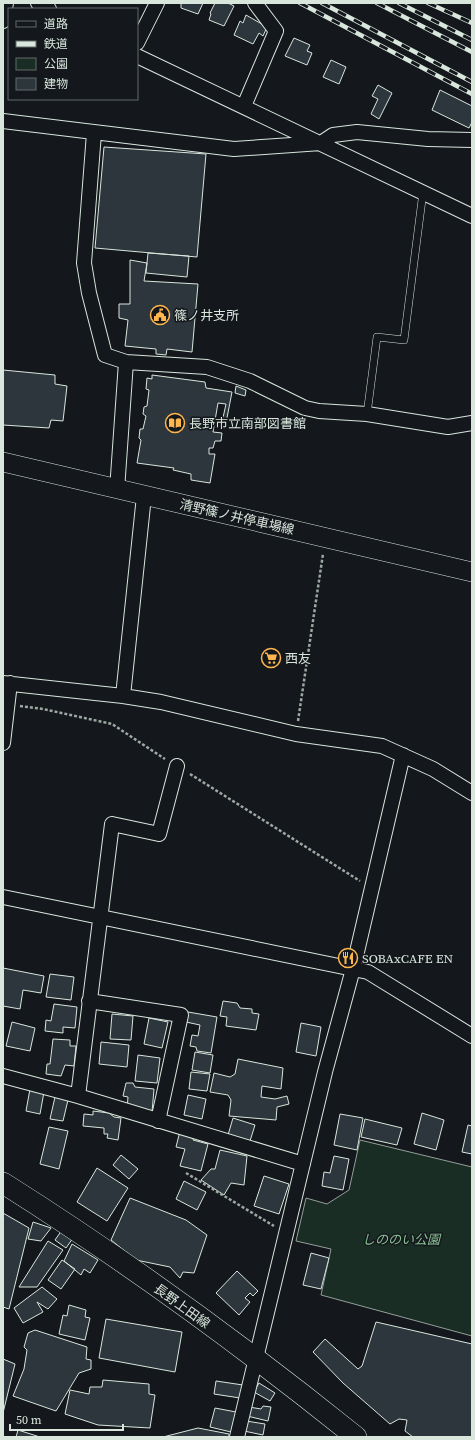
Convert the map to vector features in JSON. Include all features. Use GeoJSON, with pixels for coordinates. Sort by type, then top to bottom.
{"type":"FeatureCollection","features":[{"type":"Feature","properties":{"kind":"main road","name":"清野篠ノ井停車場線"},"geometry":{"type":"LineString","coordinates":[[3,462],[117,490],[472,572]]}},
{"type":"Feature","properties":{"kind":"main road","name":"長野上田線"},"geometry":{"type":"LineString","coordinates":[[3,1183],[99,1247],[255,1360],[356,1437]]}},
{"type":"Feature","properties":{"kind":"street"},"geometry":{"type":"LineString","coordinates":[[3,21],[6,3]]}},
{"type":"Feature","properties":{"kind":"street"},"geometry":{"type":"LineString","coordinates":[[38,3],[47,8]]}},
{"type":"Feature","properties":{"kind":"street"},"geometry":{"type":"LineString","coordinates":[[138,41],[157,3]]}},
{"type":"Feature","properties":{"kind":"street"},"geometry":{"type":"LineString","coordinates":[[244,106],[276,31],[255,3]]}},
{"type":"Feature","properties":{"kind":"street"},"geometry":{"type":"LineString","coordinates":[[138,56],[472,216]]}},
{"type":"Feature","properties":{"kind":"street"},"geometry":{"type":"LineString","coordinates":[[3,122],[234,149],[321,143],[333,135],[358,132],[428,139],[472,140]]}},
{"type":"Feature","properties":{"kind":"street"},"geometry":{"type":"LineString","coordinates":[[94,133],[84,263],[89,293],[105,355],[126,362],[207,367],[250,381],[305,408],[318,411],[367,414],[448,427],[472,423]]}},
{"type":"Feature","properties":{"kind":"street"},"geometry":{"type":"LineString","coordinates":[[117,490],[126,362]]}},
{"type":"Feature","properties":{"kind":"street"},"geometry":{"type":"LineString","coordinates":[[123,696],[144,496]]}},
{"type":"Feature","properties":{"kind":"street"},"geometry":{"type":"LineString","coordinates":[[3,743],[8,705],[7,683],[123,696],[161,702],[296,734],[382,746],[433,769],[472,793]]}},
{"type":"Feature","properties":{"kind":"street"},"geometry":{"type":"LineString","coordinates":[[236,1437],[325,1072],[353,969],[403,755]]}},
{"type":"Feature","properties":{"kind":"street"},"geometry":{"type":"LineString","coordinates":[[78,1096],[112,824],[159,834],[178,766]]}},
{"type":"Feature","properties":{"kind":"street"},"geometry":{"type":"LineString","coordinates":[[3,897],[368,972],[472,1036]]}},
{"type":"Feature","properties":{"kind":"street"},"geometry":{"type":"LineString","coordinates":[[89,1001],[181,1015],[158,1121]]}},
{"type":"Feature","properties":{"kind":"street"},"geometry":{"type":"LineString","coordinates":[[3,1076],[78,1096],[303,1164]]}},
{"type":"Feature","properties":{"kind":"lane"},"geometry":{"type":"LineString","coordinates":[[367,414],[377,337],[404,340],[423,192]]}},
{"type":"Feature","properties":{"kind":"path"},"geometry":{"type":"LineString","coordinates":[[296,734],[326,538]]}},
{"type":"Feature","properties":{"kind":"path"},"geometry":{"type":"LineString","coordinates":[[8,705],[43,709],[112,724],[372,889]]}},
{"type":"Feature","properties":{"kind":"path"},"geometry":{"type":"LineString","coordinates":[[186,1173],[286,1234]]}},
{"type":"Feature","properties":{"kind":"green space","name":"しののい公園"},"geometry":{"type":"Polygon","coordinates":[[[360,1140],[472,1167],[472,1336],[321,1295],[331,1249],[296,1241],[306,1198],[327,1204],[349,1190],[360,1140]]]}},
{"type":"Feature","properties":{"kind":"building"},"geometry":{"type":"Polygon","coordinates":[[[181,3],[203,3],[198,14],[181,8],[181,3]]]}},
{"type":"Feature","properties":{"kind":"building"},"geometry":{"type":"Polygon","coordinates":[[[215,3],[228,3],[234,6],[224,26],[209,20],[210,13],[215,3]]]}},
{"type":"Feature","properties":{"kind":"building"},"geometry":{"type":"Polygon","coordinates":[[[246,15],[267,27],[263,36],[259,33],[253,44],[234,35],[240,21],[243,23],[246,15]]]}},
{"type":"Feature","properties":{"kind":"building"},"geometry":{"type":"Polygon","coordinates":[[[294,38],[310,45],[307,51],[312,53],[307,65],[285,56],[294,38]]]}},
{"type":"Feature","properties":{"kind":"building"},"geometry":{"type":"Polygon","coordinates":[[[331,60],[346,67],[339,84],[323,77],[331,60]]]}},
{"type":"Feature","properties":{"kind":"building"},"geometry":{"type":"Polygon","coordinates":[[[378,85],[392,93],[379,119],[371,114],[378,99],[372,96],[378,85]]]}},
{"type":"Feature","properties":{"kind":"building"},"geometry":{"type":"Polygon","coordinates":[[[440,90],[472,106],[472,122],[469,128],[432,110],[440,90]]]}},
{"type":"Feature","properties":{"kind":"building"},"geometry":{"type":"Polygon","coordinates":[[[104,147],[206,154],[197,257],[95,248],[104,147]]]}},
{"type":"Feature","properties":{"kind":"building"},"geometry":{"type":"Polygon","coordinates":[[[148,253],[189,256],[187,277],[146,273],[148,253]]]}},
{"type":"Feature","properties":{"kind":"building"},"geometry":{"type":"Polygon","coordinates":[[[130,260],[147,263],[144,281],[198,284],[192,352],[167,349],[166,355],[156,354],[156,349],[125,346],[128,320],[119,318],[119,304],[130,304],[130,260]]]}},
{"type":"Feature","properties":{"kind":"building"},"geometry":{"type":"Polygon","coordinates":[[[3,370],[55,375],[55,384],[67,386],[63,421],[51,420],[49,428],[3,425],[3,370]]]}},
{"type":"Feature","properties":{"kind":"building"},"geometry":{"type":"Polygon","coordinates":[[[152,375],[205,382],[206,388],[232,392],[225,428],[221,427],[226,404],[218,403],[213,432],[222,433],[221,441],[215,441],[213,448],[209,448],[209,454],[215,454],[210,483],[191,480],[191,474],[173,470],[174,468],[137,463],[141,440],[139,438],[140,429],[143,429],[146,416],[143,414],[144,407],[147,406],[149,390],[146,389],[147,378],[152,379],[152,375]]]}},
{"type":"Feature","properties":{"kind":"building"},"geometry":{"type":"Polygon","coordinates":[[[236,386],[246,390],[245,396],[235,393],[236,386]]]}},
{"type":"Feature","properties":{"kind":"building"},"geometry":{"type":"Polygon","coordinates":[[[3,968],[44,976],[41,993],[23,990],[20,1009],[3,1006],[3,968]]]}},
{"type":"Feature","properties":{"kind":"building"},"geometry":{"type":"Polygon","coordinates":[[[50,974],[74,977],[71,1000],[46,997],[50,974]]]}},
{"type":"Feature","properties":{"kind":"building"},"geometry":{"type":"Polygon","coordinates":[[[223,1001],[237,1003],[240,1008],[252,1009],[252,1013],[259,1014],[256,1030],[226,1026],[227,1017],[220,1016],[223,1001]]]}},
{"type":"Feature","properties":{"kind":"building"},"geometry":{"type":"Polygon","coordinates":[[[54,1004],[77,1007],[75,1028],[63,1027],[63,1033],[45,1031],[46,1020],[51,1021],[54,1004]]]}},
{"type":"Feature","properties":{"kind":"building"},"geometry":{"type":"Polygon","coordinates":[[[188,1012],[217,1017],[211,1053],[197,1051],[196,1047],[190,1046],[192,1035],[198,1036],[200,1025],[186,1022],[188,1012]]]}},
{"type":"Feature","properties":{"kind":"building"},"geometry":{"type":"Polygon","coordinates":[[[112,1014],[133,1016],[131,1040],[110,1039],[112,1014]]]}},
{"type":"Feature","properties":{"kind":"building"},"geometry":{"type":"Polygon","coordinates":[[[149,1018],[168,1022],[162,1048],[144,1044],[149,1018]]]}},
{"type":"Feature","properties":{"kind":"building"},"geometry":{"type":"Polygon","coordinates":[[[12,1022],[35,1028],[30,1051],[6,1046],[12,1022]]]}},
{"type":"Feature","properties":{"kind":"building"},"geometry":{"type":"Polygon","coordinates":[[[301,1023],[321,1027],[316,1056],[296,1052],[301,1023]]]}},
{"type":"Feature","properties":{"kind":"building"},"geometry":{"type":"Polygon","coordinates":[[[53,1039],[70,1040],[70,1046],[76,1046],[74,1066],[65,1065],[61,1076],[46,1074],[47,1064],[50,1064],[53,1039]]]}},
{"type":"Feature","properties":{"kind":"building"},"geometry":{"type":"Polygon","coordinates":[[[101,1042],[129,1045],[127,1067],[99,1064],[101,1042]]]}},
{"type":"Feature","properties":{"kind":"building"},"geometry":{"type":"Polygon","coordinates":[[[195,1052],[213,1055],[210,1073],[192,1070],[195,1052]]]}},
{"type":"Feature","properties":{"kind":"building"},"geometry":{"type":"Polygon","coordinates":[[[138,1055],[160,1058],[157,1083],[135,1081],[138,1055]]]}},
{"type":"Feature","properties":{"kind":"building"},"geometry":{"type":"Polygon","coordinates":[[[238,1059],[283,1068],[281,1089],[262,1086],[261,1097],[275,1099],[287,1096],[289,1104],[277,1107],[276,1120],[229,1116],[231,1100],[228,1095],[210,1092],[214,1073],[230,1077],[235,1074],[238,1059]]]}},
{"type":"Feature","properties":{"kind":"building"},"geometry":{"type":"Polygon","coordinates":[[[191,1072],[210,1074],[207,1091],[189,1089],[191,1072]]]}},
{"type":"Feature","properties":{"kind":"building"},"geometry":{"type":"Polygon","coordinates":[[[126,1083],[133,1083],[135,1087],[154,1089],[152,1112],[127,1109],[128,1097],[123,1096],[126,1083]]]}},
{"type":"Feature","properties":{"kind":"building"},"geometry":{"type":"Polygon","coordinates":[[[30,1089],[44,1092],[40,1114],[26,1111],[30,1089]]]}},
{"type":"Feature","properties":{"kind":"building"},"geometry":{"type":"Polygon","coordinates":[[[188,1095],[206,1099],[202,1119],[184,1115],[188,1095]]]}},
{"type":"Feature","properties":{"kind":"building"},"geometry":{"type":"Polygon","coordinates":[[[55,1097],[68,1100],[63,1121],[50,1119],[55,1097]]]}},
{"type":"Feature","properties":{"kind":"building"},"geometry":{"type":"Polygon","coordinates":[[[93,1111],[109,1113],[114,1117],[121,1118],[118,1140],[107,1138],[108,1134],[104,1134],[104,1128],[83,1126],[84,1114],[93,1115],[93,1111]]]}},
{"type":"Feature","properties":{"kind":"building"},"geometry":{"type":"Polygon","coordinates":[[[422,1113],[444,1120],[436,1150],[414,1144],[422,1113]]]}},
{"type":"Feature","properties":{"kind":"building"},"geometry":{"type":"Polygon","coordinates":[[[340,1114],[363,1118],[357,1150],[334,1145],[340,1114]]]}},
{"type":"Feature","properties":{"kind":"building"},"geometry":{"type":"Polygon","coordinates":[[[233,1118],[255,1125],[250,1141],[228,1135],[233,1118]]]}},
{"type":"Feature","properties":{"kind":"building"},"geometry":{"type":"Polygon","coordinates":[[[365,1119],[402,1128],[397,1145],[361,1137],[365,1119]]]}},
{"type":"Feature","properties":{"kind":"building"},"geometry":{"type":"Polygon","coordinates":[[[468,1125],[472,1126],[472,1154],[462,1152],[468,1125]]]}},
{"type":"Feature","properties":{"kind":"building"},"geometry":{"type":"Polygon","coordinates":[[[49,1127],[68,1131],[59,1169],[40,1164],[49,1127]]]}},
{"type":"Feature","properties":{"kind":"building"},"geometry":{"type":"Polygon","coordinates":[[[180,1131],[195,1135],[193,1140],[208,1144],[201,1171],[180,1166],[185,1149],[176,1147],[180,1131]]]}},
{"type":"Feature","properties":{"kind":"building"},"geometry":{"type":"Polygon","coordinates":[[[220,1150],[247,1156],[244,1185],[231,1183],[224,1195],[201,1180],[211,1169],[215,1169],[220,1150]]]}},
{"type":"Feature","properties":{"kind":"building"},"geometry":{"type":"Polygon","coordinates":[[[121,1155],[138,1169],[129,1179],[113,1165],[121,1155]]]}},
{"type":"Feature","properties":{"kind":"building"},"geometry":{"type":"Polygon","coordinates":[[[334,1156],[349,1159],[343,1190],[322,1186],[324,1172],[330,1173],[334,1156]]]}},
{"type":"Feature","properties":{"kind":"building"},"geometry":{"type":"Polygon","coordinates":[[[97,1168],[128,1188],[107,1221],[77,1202],[97,1168]]]}},
{"type":"Feature","properties":{"kind":"building"},"geometry":{"type":"Polygon","coordinates":[[[264,1176],[289,1184],[279,1214],[254,1206],[264,1176]]]}},
{"type":"Feature","properties":{"kind":"building"},"geometry":{"type":"Polygon","coordinates":[[[184,1181],[206,1192],[197,1210],[176,1199],[184,1181]]]}},
{"type":"Feature","properties":{"kind":"building"},"geometry":{"type":"Polygon","coordinates":[[[130,1198],[186,1220],[207,1235],[194,1273],[183,1272],[180,1278],[170,1267],[136,1260],[111,1240],[130,1198]]]}},
{"type":"Feature","properties":{"kind":"building"},"geometry":{"type":"Polygon","coordinates":[[[3,1213],[29,1228],[9,1309],[3,1307],[3,1213]]]}},
{"type":"Feature","properties":{"kind":"building"},"geometry":{"type":"Polygon","coordinates":[[[33,1222],[51,1228],[41,1241],[28,1239],[33,1222]]]}},
{"type":"Feature","properties":{"kind":"building"},"geometry":{"type":"Polygon","coordinates":[[[62,1230],[73,1238],[66,1248],[55,1240],[62,1230]]]}},
{"type":"Feature","properties":{"kind":"building"},"geometry":{"type":"Polygon","coordinates":[[[48,1241],[63,1250],[37,1287],[19,1287],[48,1241]]]}},
{"type":"Feature","properties":{"kind":"building"},"geometry":{"type":"Polygon","coordinates":[[[72,1244],[98,1260],[90,1273],[84,1269],[81,1275],[64,1261],[72,1244]]]}},
{"type":"Feature","properties":{"kind":"building"},"geometry":{"type":"Polygon","coordinates":[[[311,1253],[329,1258],[321,1289],[303,1285],[311,1253]]]}},
{"type":"Feature","properties":{"kind":"building"},"geometry":{"type":"Polygon","coordinates":[[[62,1260],[75,1269],[61,1289],[48,1280],[62,1260]]]}},
{"type":"Feature","properties":{"kind":"building"},"geometry":{"type":"Polygon","coordinates":[[[237,1271],[258,1291],[253,1296],[250,1293],[245,1298],[250,1302],[239,1315],[216,1293],[237,1271]]]}},
{"type":"Feature","properties":{"kind":"building"},"geometry":{"type":"Polygon","coordinates":[[[42,1287],[57,1299],[48,1309],[37,1302],[43,1312],[23,1323],[14,1308],[42,1287]]]}},
{"type":"Feature","properties":{"kind":"building"},"geometry":{"type":"Polygon","coordinates":[[[69,1305],[86,1310],[85,1317],[90,1318],[85,1340],[59,1334],[63,1315],[67,1316],[69,1305]]]}},
{"type":"Feature","properties":{"kind":"building"},"geometry":{"type":"Polygon","coordinates":[[[106,1319],[182,1332],[175,1372],[99,1358],[106,1319]]]}},
{"type":"Feature","properties":{"kind":"building"},"geometry":{"type":"Polygon","coordinates":[[[376,1322],[472,1344],[472,1437],[413,1437],[405,1431],[407,1420],[399,1419],[390,1424],[343,1383],[313,1352],[325,1339],[358,1369],[362,1366],[376,1322]]]}},
{"type":"Feature","properties":{"kind":"building"},"geometry":{"type":"Polygon","coordinates":[[[35,1330],[87,1347],[86,1359],[91,1360],[91,1369],[79,1373],[56,1411],[13,1396],[24,1369],[27,1350],[24,1347],[28,1333],[35,1330]]]}},
{"type":"Feature","properties":{"kind":"building"},"geometry":{"type":"Polygon","coordinates":[[[3,1359],[15,1364],[3,1413],[3,1359]]]}},
{"type":"Feature","properties":{"kind":"building"},"geometry":{"type":"Polygon","coordinates":[[[103,1380],[149,1384],[149,1394],[155,1395],[150,1428],[98,1425],[65,1414],[70,1390],[89,1394],[90,1387],[102,1387],[103,1380]]]}},
{"type":"Feature","properties":{"kind":"building"},"geometry":{"type":"Polygon","coordinates":[[[216,1381],[243,1385],[240,1398],[214,1394],[216,1381]]]}},
{"type":"Feature","properties":{"kind":"building"},"geometry":{"type":"Polygon","coordinates":[[[259,1383],[275,1393],[270,1401],[254,1392],[259,1383]]]}},
{"type":"Feature","properties":{"kind":"building"},"geometry":{"type":"Polygon","coordinates":[[[263,1406],[271,1407],[268,1421],[247,1416],[249,1407],[261,1409],[263,1406]]]}},
{"type":"Feature","properties":{"kind":"building"},"geometry":{"type":"Polygon","coordinates":[[[215,1408],[236,1412],[231,1432],[210,1427],[215,1408]]]}},
{"type":"Feature","properties":{"kind":"building"},"geometry":{"type":"Polygon","coordinates":[[[246,1421],[265,1424],[263,1435],[244,1431],[246,1421]]]}},
{"type":"Feature","properties":{"kind":"building"},"geometry":{"type":"Polygon","coordinates":[[[198,1428],[229,1434],[229,1437],[163,1437],[198,1428]]]}},
{"type":"Feature","properties":{"kind":"building"},"geometry":{"type":"Polygon","coordinates":[[[18,1430],[40,1437],[16,1437],[18,1430]]]}},
{"type":"Feature","properties":{"kind":"railway"},"geometry":{"type":"LineString","coordinates":[[300,3],[472,94]]}},
{"type":"Feature","properties":{"kind":"railway"},"geometry":{"type":"LineString","coordinates":[[322,3],[472,82]]}},
{"type":"Feature","properties":{"kind":"railway"},"geometry":{"type":"LineString","coordinates":[[377,3],[472,52]]}},
{"type":"Feature","properties":{"kind":"railway"},"geometry":{"type":"LineString","coordinates":[[399,3],[472,40]]}},
{"type":"Feature","properties":{"kind":"railway"},"geometry":{"type":"LineString","coordinates":[[428,3],[472,23]]}},
{"type":"Feature","properties":{"kind":"place","name":"篠ノ井支所"},"geometry":{"type":"Point","coordinates":[160,315]}},
{"type":"Feature","properties":{"kind":"place","name":"長野市立南部図書館"},"geometry":{"type":"Point","coordinates":[175,423]}},
{"type":"Feature","properties":{"kind":"place","name":"西友"},"geometry":{"type":"Point","coordinates":[271,658]}},
{"type":"Feature","properties":{"kind":"place","name":"SOBAxCAFE EN"},"geometry":{"type":"Point","coordinates":[348,958]}}]}
